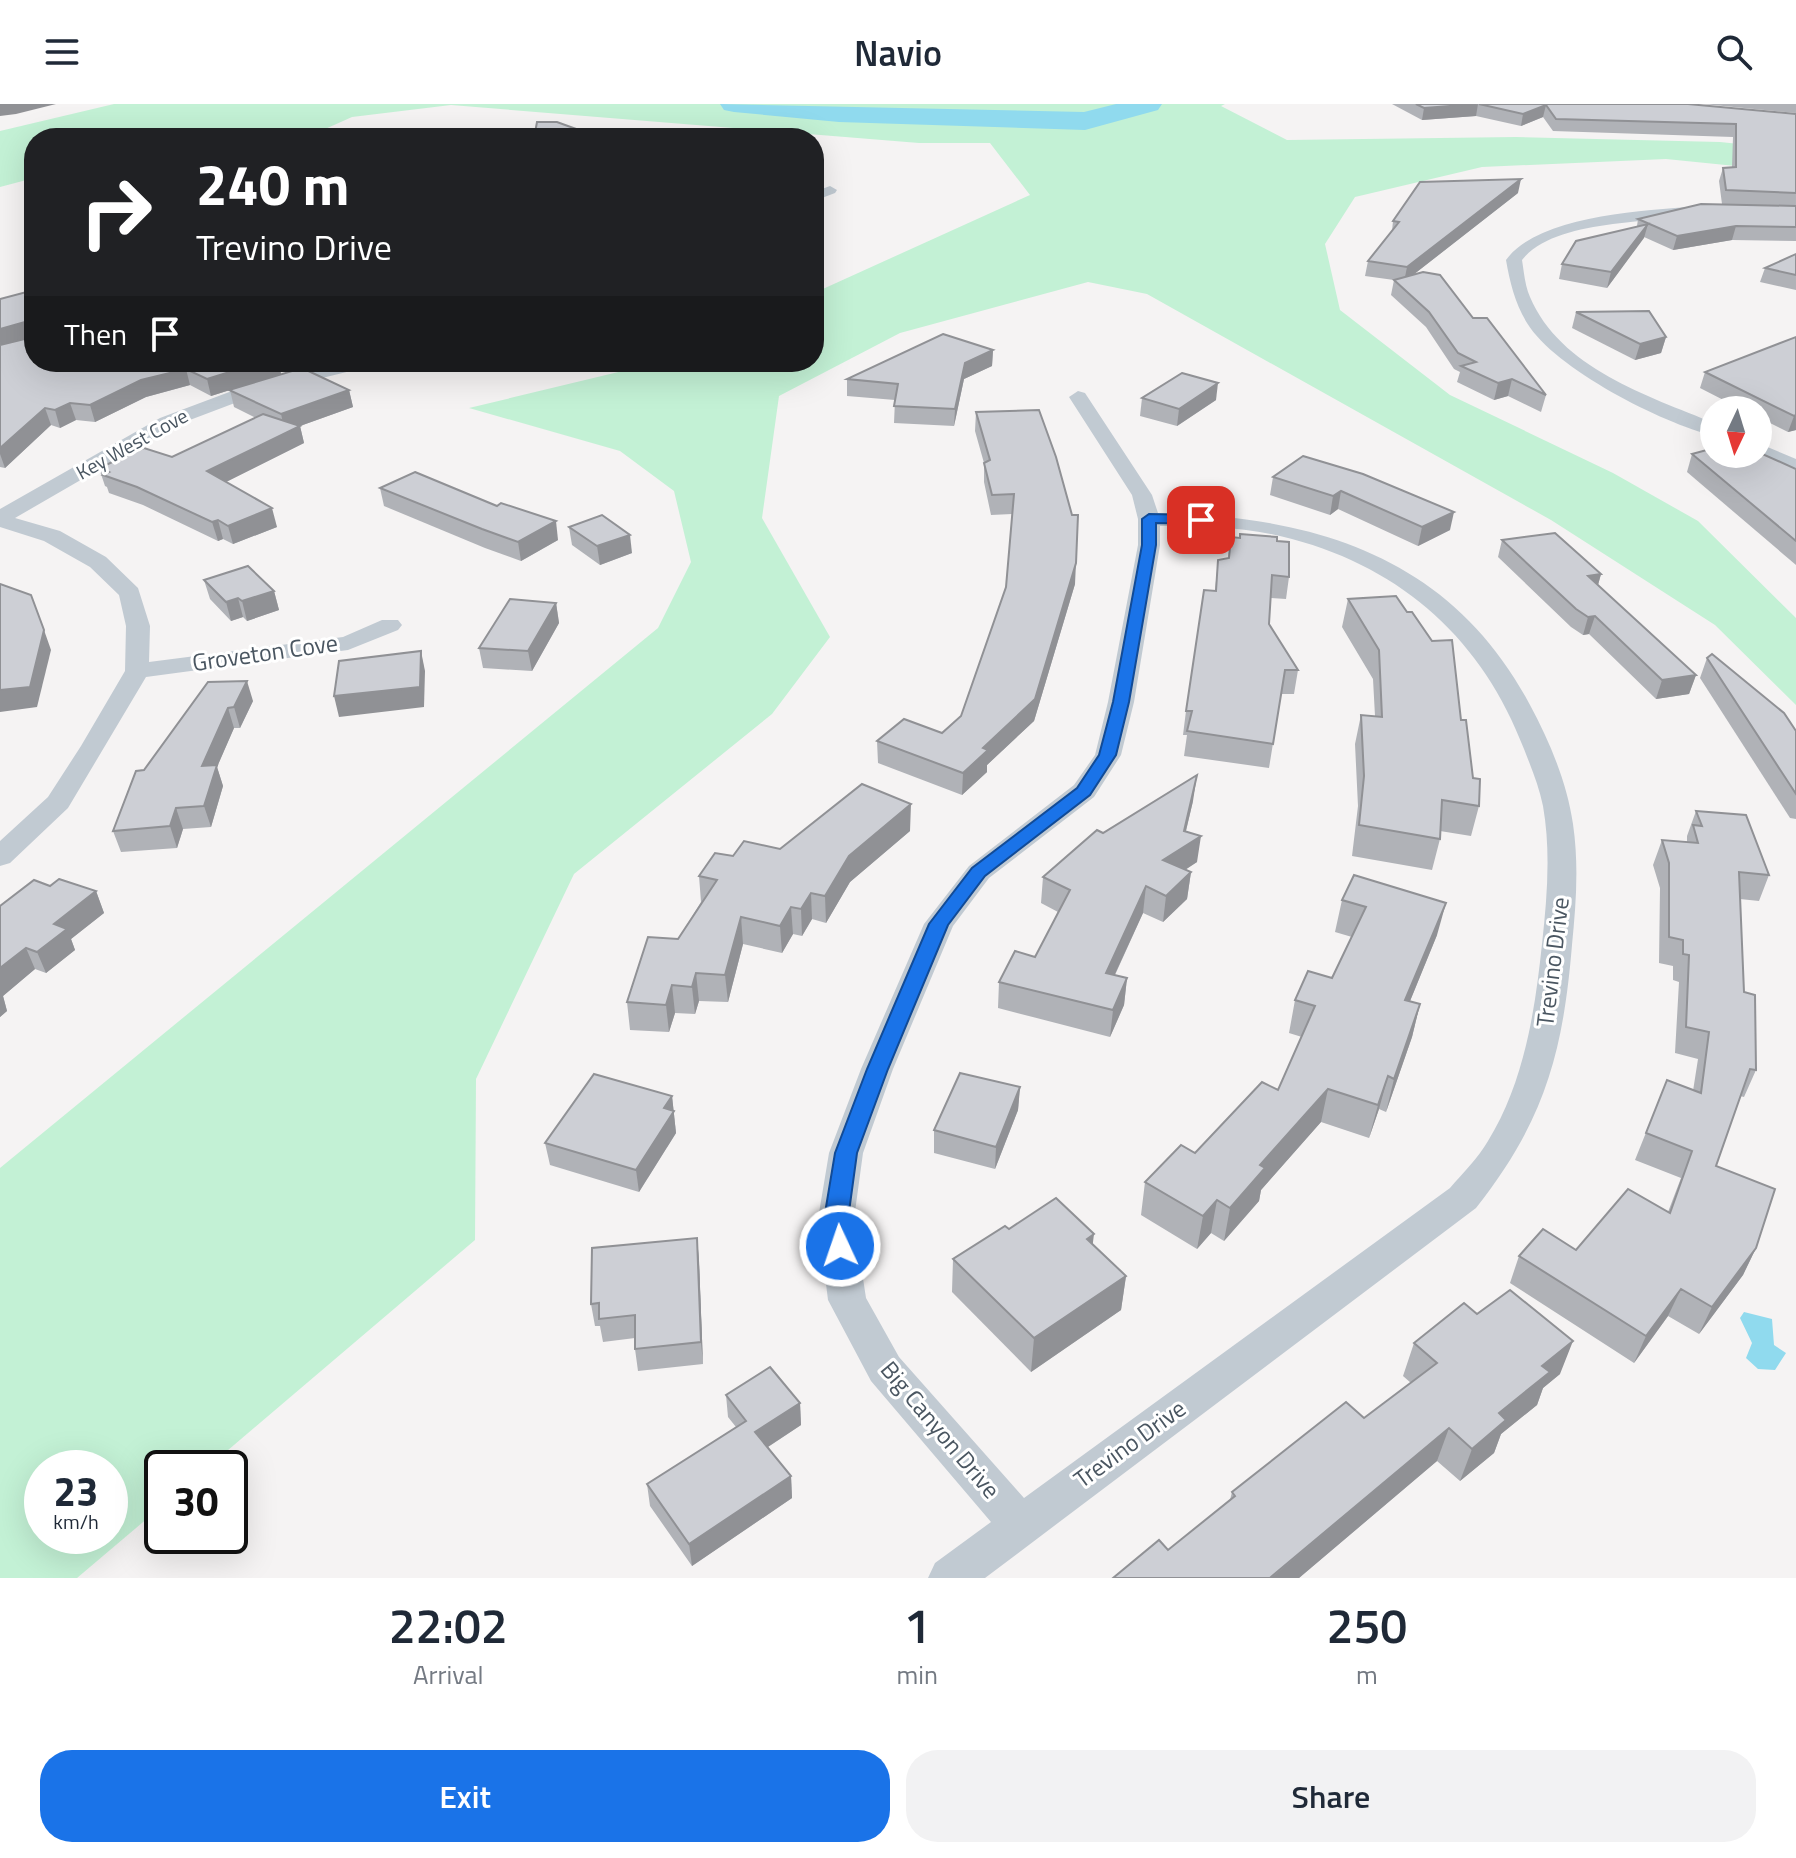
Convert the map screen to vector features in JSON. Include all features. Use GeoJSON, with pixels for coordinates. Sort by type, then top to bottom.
{"type":"FeatureCollection","features":[{"type":"Feature","properties":{"kind":"street"},"geometry":{"type":"LineString","coordinates":[[824,193],[830,190]]}},
{"type":"Feature","properties":{"kind":"street"},"geometry":{"type":"LineString","coordinates":[[1700,424],[1639,398],[1559,351],[1537,325],[1522,299],[1515,279],[1514,260],[1527,245],[1549,235],[1666,212],[1718,210]]}},
{"type":"Feature","properties":{"kind":"street","name":"Key West Cove"},"geometry":{"type":"LineString","coordinates":[[0,519],[181,415],[255,389],[324,372]]}},
{"type":"Feature","properties":{"kind":"street","name":"Big Canyon Drive"},"geometry":{"type":"LineString","coordinates":[[1020,1524],[885,1369],[847,1300],[836,1219],[846,1153],[877,1069],[939,924],[979,872],[1084,791],[1108,755],[1121,702],[1149,545],[1149,519],[1142,495],[1078,397]]}},
{"type":"Feature","properties":{"kind":"street"},"geometry":{"type":"LineString","coordinates":[[1772,455],[1796,466]]}},
{"type":"Feature","properties":{"kind":"street"},"geometry":{"type":"LineString","coordinates":[[0,519],[52,536],[98,562],[130,593],[138,626],[137,671],[58,802],[0,857]]}},
{"type":"Feature","properties":{"kind":"street","name":"Trevino Drive"},"geometry":{"type":"LineString","coordinates":[[950,1578],[1463,1198],[1500,1151],[1527,1096],[1552,1007],[1564,874],[1557,808],[1533,736],[1502,675],[1461,623],[1419,588],[1370,560],[1315,539],[1225,520],[1149,519]]}},
{"type":"Feature","properties":{"kind":"street","name":"Groveton Cove"},"geometry":{"type":"LineString","coordinates":[[137,671],[348,643],[390,625]]}},
{"type":"Feature","properties":{"kind":"green space"},"geometry":{"type":"Polygon","coordinates":[[[114,104],[1225,104],[1221,106],[1287,140],[1516,137],[1720,142],[1796,150],[1796,172],[1666,159],[1482,167],[1355,197],[1325,244],[1340,310],[1450,395],[1613,473],[1698,521],[1796,618],[1796,705],[1715,625],[1551,520],[1147,294],[1088,282],[900,333],[779,396],[762,518],[830,637],[772,714],[574,874],[476,1079],[475,1240],[228,1450],[144,1450],[144,1521],[128,1535],[128,1450],[24,1450],[24,1554],[105,1554],[77,1578],[0,1578],[0,1168],[658,628],[691,562],[674,491],[620,451],[469,408],[618,372],[824,372],[824,288],[1030,195],[990,143],[919,143],[824,135],[824,128],[734,128],[451,105],[352,117],[327,128],[24,128],[24,181],[0,187],[0,131],[114,104]]]}},
{"type":"Feature","properties":{"kind":"water"},"geometry":{"type":"Polygon","coordinates":[[[1744,1312],[1772,1319],[1774,1345],[1786,1353],[1775,1370],[1758,1369],[1746,1358],[1752,1343],[1740,1318],[1744,1312]]]}},
{"type":"Feature","properties":{"kind":"building"},"geometry":{"type":"Polygon","coordinates":[[[1416,104],[1476,104],[1424,108],[1416,104]]]}},
{"type":"Feature","properties":{"kind":"building"},"geometry":{"type":"Polygon","coordinates":[[[1479,104],[1688,104],[1796,114],[1796,193],[1726,190],[1723,168],[1736,167],[1736,124],[1556,119],[1546,105],[1523,114],[1479,104]]]}},
{"type":"Feature","properties":{"kind":"building"},"geometry":{"type":"Polygon","coordinates":[[[537,122],[557,122],[574,128],[536,128],[537,122]]]}},
{"type":"Feature","properties":{"kind":"building"},"geometry":{"type":"Polygon","coordinates":[[[1521,179],[1407,267],[1368,261],[1399,222],[1393,221],[1420,182],[1521,179]]]}},
{"type":"Feature","properties":{"kind":"building"},"geometry":{"type":"Polygon","coordinates":[[[1701,204],[1796,206],[1796,227],[1736,226],[1677,236],[1638,219],[1701,204]]]}},
{"type":"Feature","properties":{"kind":"building"},"geometry":{"type":"Polygon","coordinates":[[[1648,224],[1611,272],[1562,264],[1576,241],[1648,224]]]}},
{"type":"Feature","properties":{"kind":"building"},"geometry":{"type":"Polygon","coordinates":[[[1796,254],[1796,275],[1765,268],[1796,254]]]}},
{"type":"Feature","properties":{"kind":"building"},"geometry":{"type":"Polygon","coordinates":[[[1423,272],[1440,275],[1473,318],[1487,318],[1546,395],[1512,379],[1498,383],[1461,366],[1476,362],[1458,353],[1429,312],[1394,280],[1423,272]]]}},
{"type":"Feature","properties":{"kind":"building"},"geometry":{"type":"Polygon","coordinates":[[[24,293],[24,322],[0,329],[0,299],[24,293]]]}},
{"type":"Feature","properties":{"kind":"building"},"geometry":{"type":"Polygon","coordinates":[[[1649,311],[1666,337],[1640,344],[1576,312],[1649,311]]]}},
{"type":"Feature","properties":{"kind":"building"},"geometry":{"type":"Polygon","coordinates":[[[943,334],[993,350],[965,363],[955,409],[894,406],[898,384],[847,379],[943,334]]]}},
{"type":"Feature","properties":{"kind":"building"},"geometry":{"type":"Polygon","coordinates":[[[1796,337],[1796,415],[1772,405],[1772,396],[1754,396],[1705,372],[1796,337]]]}},
{"type":"Feature","properties":{"kind":"building"},"geometry":{"type":"Polygon","coordinates":[[[24,339],[24,372],[174,372],[141,380],[90,405],[70,403],[55,410],[45,408],[0,448],[0,345],[24,339]]]}},
{"type":"Feature","properties":{"kind":"building"},"geometry":{"type":"Polygon","coordinates":[[[192,372],[230,372],[207,379],[192,372]]]}},
{"type":"Feature","properties":{"kind":"building"},"geometry":{"type":"Polygon","coordinates":[[[289,372],[311,372],[349,390],[281,414],[229,390],[289,372]]]}},
{"type":"Feature","properties":{"kind":"building"},"geometry":{"type":"Polygon","coordinates":[[[1182,373],[1218,383],[1179,409],[1142,398],[1182,373]]]}},
{"type":"Feature","properties":{"kind":"building"},"geometry":{"type":"Polygon","coordinates":[[[1039,410],[1072,515],[1078,515],[1076,563],[1035,699],[983,748],[988,750],[963,773],[877,741],[904,719],[942,733],[961,716],[1006,587],[1014,494],[992,495],[984,463],[990,460],[976,412],[1039,410]]]}},
{"type":"Feature","properties":{"kind":"building"},"geometry":{"type":"Polygon","coordinates":[[[263,414],[300,426],[207,471],[272,508],[228,526],[103,475],[109,472],[99,468],[144,448],[172,457],[263,414]]]}},
{"type":"Feature","properties":{"kind":"building"},"geometry":{"type":"Polygon","coordinates":[[[1303,456],[1363,474],[1454,512],[1422,527],[1341,491],[1333,496],[1273,477],[1303,456]]]}},
{"type":"Feature","properties":{"kind":"building"},"geometry":{"type":"Polygon","coordinates":[[[1772,458],[1796,469],[1796,541],[1709,468],[1772,468],[1772,458]]]}},
{"type":"Feature","properties":{"kind":"building"},"geometry":{"type":"Polygon","coordinates":[[[415,472],[497,506],[501,503],[556,521],[518,542],[380,488],[415,472]]]}},
{"type":"Feature","properties":{"kind":"building"},"geometry":{"type":"Polygon","coordinates":[[[602,515],[630,535],[597,546],[569,527],[602,515]]]}},
{"type":"Feature","properties":{"kind":"building"},"geometry":{"type":"Polygon","coordinates":[[[1555,533],[1601,574],[1588,576],[1696,675],[1662,680],[1595,616],[1588,617],[1576,609],[1502,540],[1555,533]]]}},
{"type":"Feature","properties":{"kind":"building"},"geometry":{"type":"Polygon","coordinates":[[[1240,534],[1277,537],[1277,541],[1289,542],[1289,577],[1272,575],[1269,624],[1298,670],[1285,670],[1273,744],[1187,731],[1192,711],[1186,711],[1204,590],[1216,591],[1218,560],[1229,558],[1231,537],[1240,538],[1240,534]]]}},
{"type":"Feature","properties":{"kind":"building"},"geometry":{"type":"Polygon","coordinates":[[[248,566],[274,591],[242,601],[238,598],[226,602],[204,580],[248,566]]]}},
{"type":"Feature","properties":{"kind":"building"},"geometry":{"type":"Polygon","coordinates":[[[0,584],[31,595],[44,630],[30,687],[0,690],[0,584]]]}},
{"type":"Feature","properties":{"kind":"building"},"geometry":{"type":"Polygon","coordinates":[[[1396,596],[1407,612],[1412,612],[1432,641],[1452,640],[1461,720],[1466,720],[1473,778],[1480,779],[1479,806],[1442,800],[1440,839],[1359,825],[1364,776],[1361,715],[1382,717],[1379,650],[1348,599],[1396,596]]]}},
{"type":"Feature","properties":{"kind":"building"},"geometry":{"type":"Polygon","coordinates":[[[510,599],[556,603],[528,651],[479,648],[510,599]]]}},
{"type":"Feature","properties":{"kind":"building"},"geometry":{"type":"Polygon","coordinates":[[[421,651],[420,687],[334,696],[339,661],[421,651]]]}},
{"type":"Feature","properties":{"kind":"building"},"geometry":{"type":"Polygon","coordinates":[[[1712,654],[1784,713],[1796,731],[1796,794],[1707,658],[1712,654]]]}},
{"type":"Feature","properties":{"kind":"building"},"geometry":{"type":"Polygon","coordinates":[[[247,681],[234,707],[228,708],[202,766],[217,765],[204,806],[176,808],[170,826],[113,831],[136,771],[144,770],[208,682],[247,681]]]}},
{"type":"Feature","properties":{"kind":"building"},"geometry":{"type":"Polygon","coordinates":[[[1197,775],[1184,831],[1201,836],[1163,860],[1191,872],[1166,896],[1146,886],[1106,973],[1127,978],[1113,1010],[999,982],[1015,951],[1035,957],[1070,890],[1043,877],[1097,830],[1103,833],[1197,775]]]}},
{"type":"Feature","properties":{"kind":"building"},"geometry":{"type":"Polygon","coordinates":[[[862,784],[911,804],[849,856],[825,896],[811,893],[801,909],[791,907],[780,926],[741,917],[725,975],[696,973],[692,987],[672,985],[666,1005],[627,1002],[648,937],[678,939],[717,880],[699,876],[715,853],[733,856],[744,841],[780,849],[862,784]]]}},
{"type":"Feature","properties":{"kind":"building"},"geometry":{"type":"Polygon","coordinates":[[[1696,811],[1746,815],[1769,875],[1739,872],[1744,992],[1755,995],[1756,1070],[1750,1069],[1716,1166],[1775,1189],[1756,1248],[1712,1307],[1681,1289],[1646,1336],[1519,1256],[1543,1229],[1576,1250],[1628,1189],[1670,1213],[1692,1151],[1646,1133],[1667,1080],[1701,1093],[1709,1032],[1686,1027],[1689,955],[1683,954],[1683,940],[1669,937],[1669,863],[1662,840],[1698,843],[1693,825],[1702,826],[1696,811]]]}},
{"type":"Feature","properties":{"kind":"building"},"geometry":{"type":"Polygon","coordinates":[[[1354,875],[1446,903],[1405,1000],[1420,1004],[1394,1079],[1388,1076],[1378,1105],[1328,1089],[1260,1165],[1265,1168],[1230,1208],[1217,1200],[1203,1216],[1145,1182],[1181,1145],[1195,1153],[1262,1082],[1278,1090],[1315,1006],[1295,1000],[1308,971],[1332,978],[1366,907],[1342,900],[1354,875]]]}},
{"type":"Feature","properties":{"kind":"building"},"geometry":{"type":"Polygon","coordinates":[[[59,879],[96,891],[54,924],[67,929],[37,952],[26,948],[0,968],[0,906],[34,880],[50,886],[59,879]]]}},
{"type":"Feature","properties":{"kind":"building"},"geometry":{"type":"Polygon","coordinates":[[[960,1073],[1020,1087],[996,1147],[934,1130],[960,1073]]]}},
{"type":"Feature","properties":{"kind":"building"},"geometry":{"type":"Polygon","coordinates":[[[594,1074],[672,1096],[664,1108],[674,1111],[636,1170],[545,1143],[594,1074]]]}},
{"type":"Feature","properties":{"kind":"building"},"geometry":{"type":"Polygon","coordinates":[[[1056,1198],[1094,1234],[1087,1239],[1126,1276],[1034,1338],[953,1259],[1005,1226],[1009,1229],[1056,1198]]]}},
{"type":"Feature","properties":{"kind":"building"},"geometry":{"type":"Polygon","coordinates":[[[697,1238],[701,1342],[635,1349],[635,1315],[599,1319],[599,1303],[591,1304],[592,1248],[697,1238]]]}},
{"type":"Feature","properties":{"kind":"building"},"geometry":{"type":"Polygon","coordinates":[[[1510,1290],[1573,1341],[1542,1366],[1550,1372],[1499,1413],[1506,1420],[1472,1449],[1449,1428],[1272,1578],[1113,1578],[1159,1540],[1168,1550],[1235,1496],[1232,1492],[1346,1402],[1364,1418],[1437,1363],[1414,1343],[1464,1303],[1477,1314],[1510,1290]]]}},
{"type":"Feature","properties":{"kind":"building"},"geometry":{"type":"Polygon","coordinates":[[[770,1367],[800,1403],[755,1432],[791,1476],[689,1544],[647,1484],[746,1421],[726,1395],[770,1367]]]}},
{"type":"Feature","properties":{"kind":"waterway"},"geometry":{"type":"LineString","coordinates":[[734,104],[839,114],[1085,121],[1148,104]]}},
{"type":"Feature","properties":{"kind":"route"},"geometry":{"type":"LineString","coordinates":[[840,1246],[836,1219],[846,1153],[877,1069],[939,924],[979,872],[1084,791],[1108,755],[1121,702],[1149,545],[1149,519],[1201,520]]}}]}
